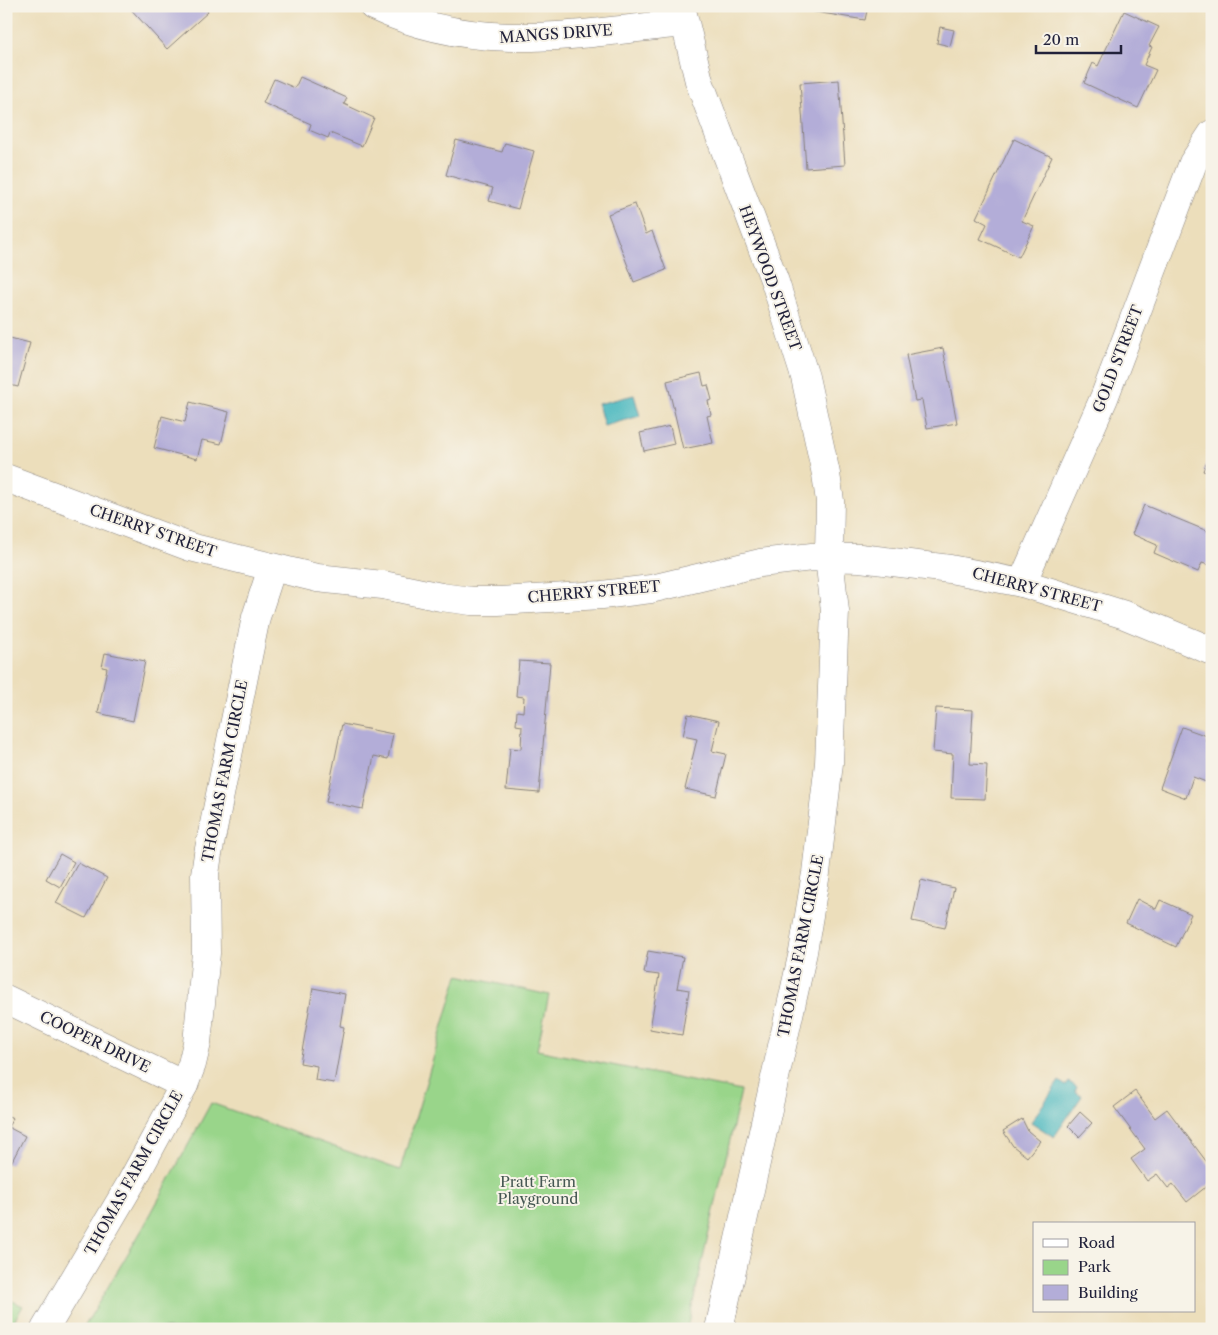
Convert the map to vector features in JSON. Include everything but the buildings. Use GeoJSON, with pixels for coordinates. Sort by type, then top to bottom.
{"type":"FeatureCollection","features":[{"type":"Feature","properties":{"kind":"street","name":"MANGS DRIVE"},"geometry":{"type":"LineString","coordinates":[[374,6],[420,24],[494,38],[574,35],[682,15]]}},
{"type":"Feature","properties":{"kind":"street","name":"HEYWOOD STREET"},"geometry":{"type":"LineString","coordinates":[[682,15],[699,81],[777,290],[805,377],[830,501],[829,557]]}},
{"type":"Feature","properties":{"kind":"street","name":"GOLD STREET"},"geometry":{"type":"LineString","coordinates":[[1022,583],[1104,398],[1193,163],[1212,134]]}},
{"type":"Feature","properties":{"kind":"street","name":"CHERRY STREET"},"geometry":{"type":"LineString","coordinates":[[6,478],[184,544],[317,578],[383,586],[441,597],[471,601],[498,601],[602,595],[651,589],[760,562],[829,557],[860,558],[950,568],[1022,583],[1125,615],[1212,651]]}},
{"type":"Feature","properties":{"kind":"street","name":"THOMAS FARM CIRCLE"},"geometry":{"type":"LineString","coordinates":[[718,1329],[803,952],[816,873],[826,802],[834,679],[835,610],[829,557]]}},
{"type":"Feature","properties":{"kind":"street","name":"THOMAS FARM CIRCLE"},"geometry":{"type":"LineString","coordinates":[[45,1329],[131,1183],[184,1085],[197,1044],[205,970],[207,929],[205,874],[208,854],[256,617],[272,568]]}},
{"type":"Feature","properties":{"kind":"street","name":"COOPER DRIVE"},"geometry":{"type":"LineString","coordinates":[[6,999],[184,1085]]}},
{"type":"Feature","properties":{"kind":"green space","name":"Pratt Farm Playground"},"geometry":{"type":"Polygon","coordinates":[[[458,975],[549,995],[537,1050],[741,1091],[687,1329],[83,1329],[143,1228],[211,1103],[400,1170],[458,975]]]}},
{"type":"Feature","properties":{"kind":"green space"},"geometry":{"type":"Polygon","coordinates":[[[6,1298],[23,1306],[9,1329],[6,1329],[6,1298]]]}},
{"type":"Feature","properties":{"kind":"water"},"geometry":{"type":"Polygon","coordinates":[[[634,395],[640,416],[604,426],[598,404],[634,395]]]}},
{"type":"Feature","properties":{"kind":"water"},"geometry":{"type":"Polygon","coordinates":[[[1059,1081],[1066,1086],[1069,1082],[1077,1087],[1075,1091],[1082,1096],[1054,1137],[1031,1122],[1059,1081]]]}}]}
